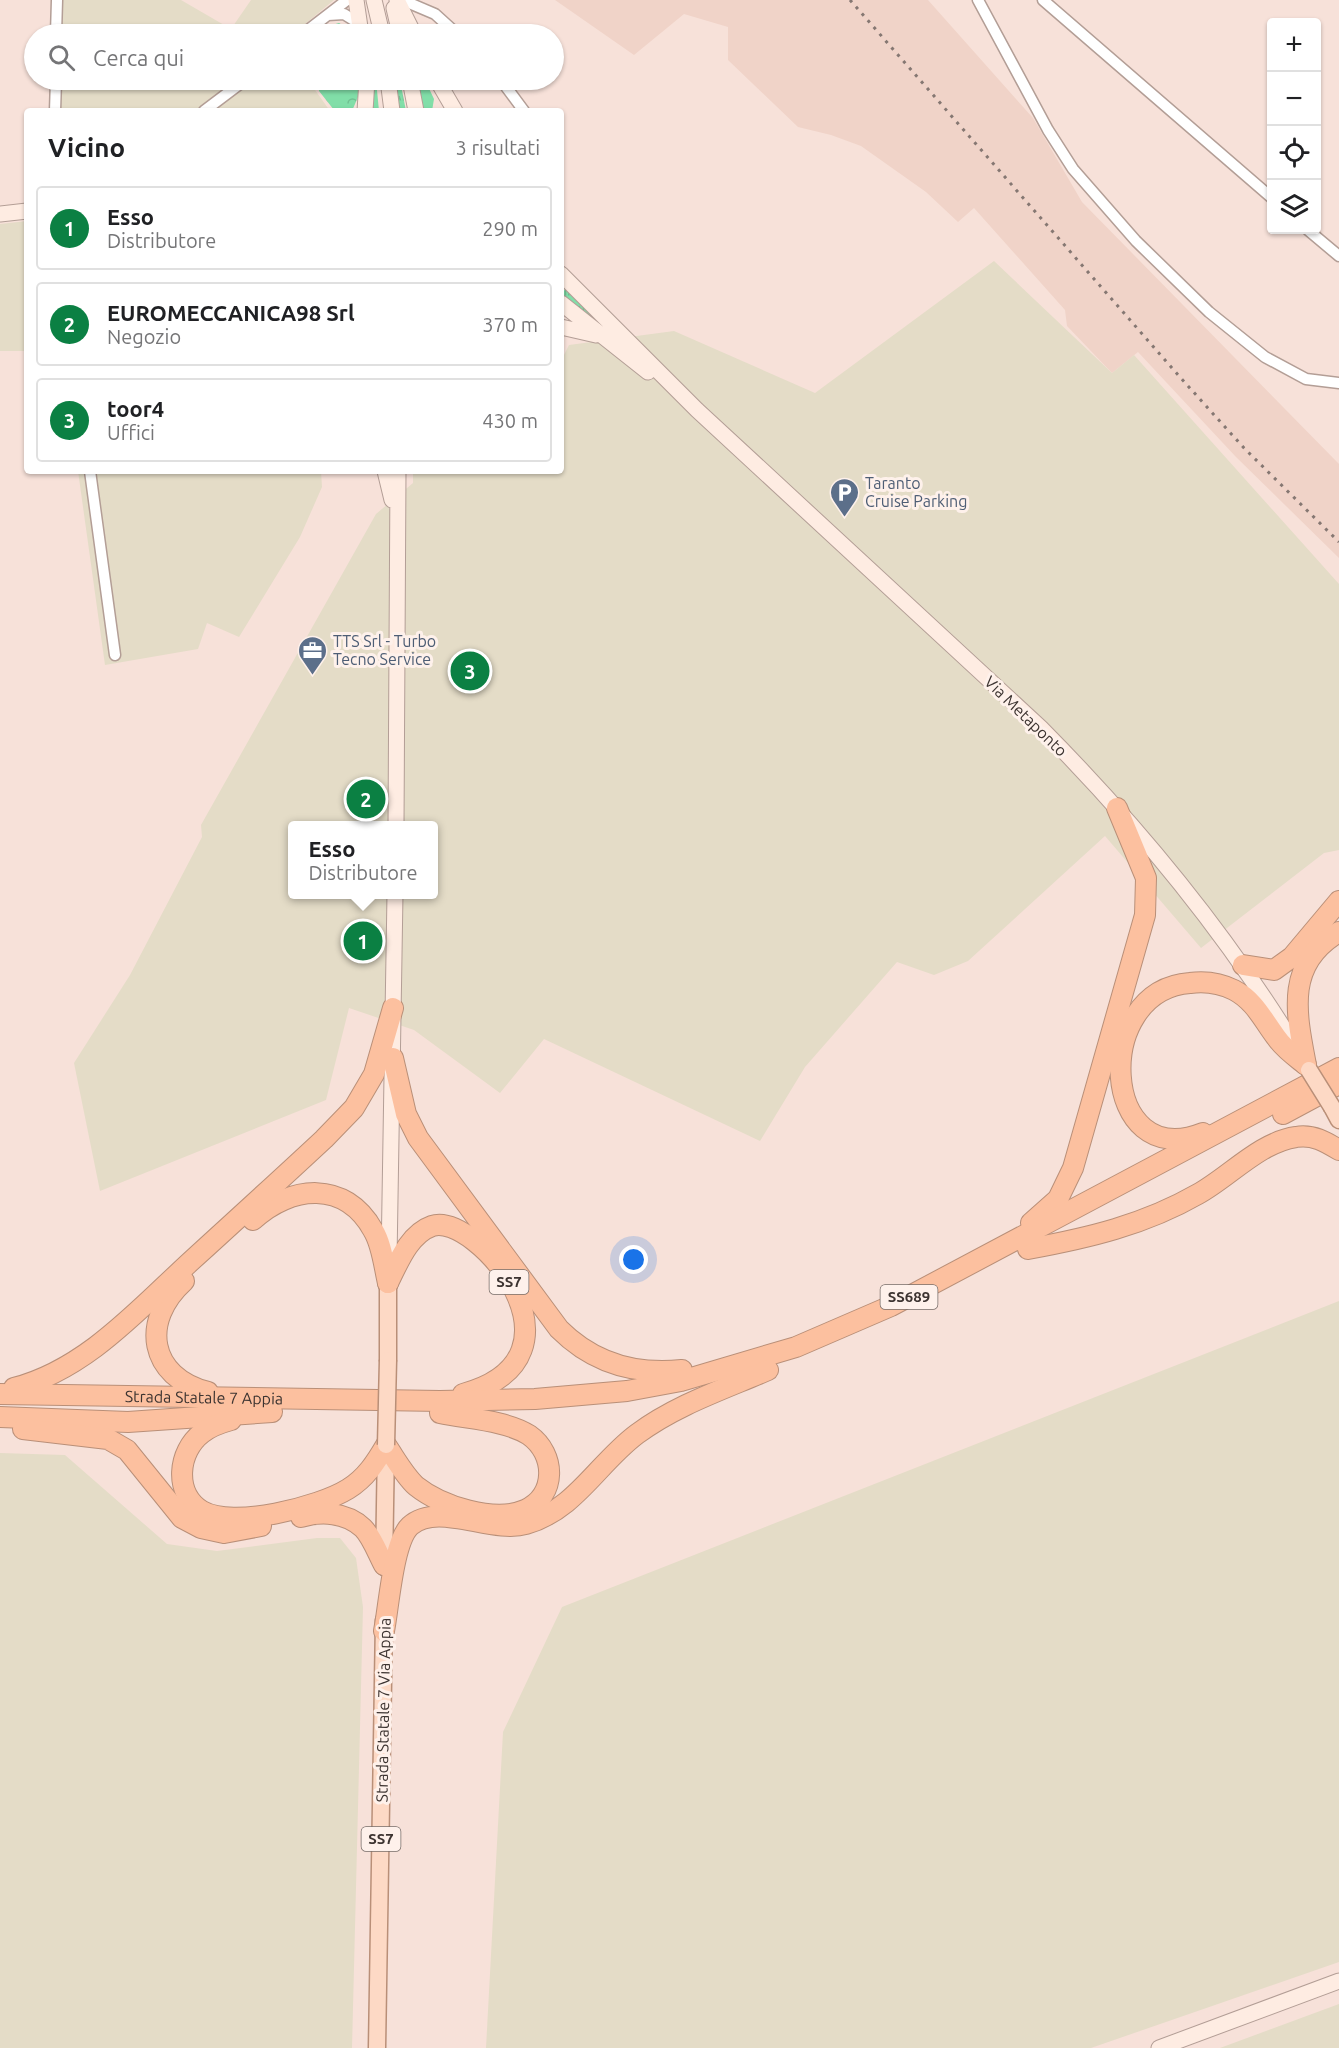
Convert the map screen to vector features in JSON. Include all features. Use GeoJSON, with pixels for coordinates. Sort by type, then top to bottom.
{"type":"FeatureCollection","features":[{"type":"Feature","properties":{"kind":"highway"},"geometry":{"type":"LineString","coordinates":[[996,1251],[1014,1233],[1053,1205],[1068,1180],[1142,931],[1147,902],[1146,878],[1117,808]]}},
{"type":"Feature","properties":{"kind":"highway"},"geometry":{"type":"LineString","coordinates":[[1243,965],[1274,970],[1292,957],[1339,901]]}},
{"type":"Feature","properties":{"kind":"highway"},"geometry":{"type":"LineString","coordinates":[[1308,1067],[1298,1022],[1299,980],[1315,951],[1339,932]]}},
{"type":"Feature","properties":{"kind":"highway"},"geometry":{"type":"LineString","coordinates":[[1265,1109],[1242,1112],[1204,1132],[1185,1138],[1159,1136],[1143,1127],[1124,1101],[1119,1081],[1125,1038],[1139,1009],[1153,996],[1178,984],[1198,982],[1222,986],[1250,1001],[1276,1039],[1308,1067]]}},
{"type":"Feature","properties":{"kind":"highway"},"geometry":{"type":"LineString","coordinates":[[0,1393],[31,1384],[73,1364],[129,1319],[324,1139],[354,1108],[374,1074],[393,1008]]}},
{"type":"Feature","properties":{"kind":"highway"},"geometry":{"type":"LineString","coordinates":[[393,1058],[406,1114],[418,1138],[545,1312],[577,1345],[608,1363],[647,1371],[689,1370],[746,1356],[767,1364]]}},
{"type":"Feature","properties":{"kind":"highway","name":"SS689"},"geometry":{"type":"LineString","coordinates":[[407,1407],[535,1412],[630,1402],[713,1385],[767,1364],[996,1251],[1339,1068]]}},
{"type":"Feature","properties":{"kind":"highway","name":"SS689"},"geometry":{"type":"LineString","coordinates":[[767,1364],[820,1351],[917,1307],[1339,1084]]}},
{"type":"Feature","properties":{"kind":"highway"},"geometry":{"type":"LineString","coordinates":[[1028,1248],[1086,1239],[1135,1224],[1198,1194],[1268,1148],[1296,1137],[1319,1138],[1339,1150]]}},
{"type":"Feature","properties":{"kind":"highway"},"geometry":{"type":"LineString","coordinates":[[240,1400],[188,1387],[166,1368],[155,1343],[158,1318],[177,1288],[265,1209],[293,1194],[320,1193],[343,1199],[361,1211],[375,1232],[388,1283]]}},
{"type":"Feature","properties":{"kind":"highway","name":"SS7"},"geometry":{"type":"LineString","coordinates":[[388,1283],[405,1251],[418,1234],[433,1226],[450,1226],[468,1235],[489,1256],[514,1288],[524,1312],[526,1337],[520,1357],[504,1376],[486,1388],[440,1407]]}},
{"type":"Feature","properties":{"kind":"highway"},"geometry":{"type":"LineString","coordinates":[[384,1631],[401,1541],[411,1526],[425,1518],[443,1516],[494,1525],[524,1525],[550,1515],[574,1498],[609,1459],[638,1433],[767,1364]]}},
{"type":"Feature","properties":{"kind":"highway","name":"Strada Statale 7 Appia"},"geometry":{"type":"LineString","coordinates":[[0,1393],[129,1395],[407,1407]]}},
{"type":"Feature","properties":{"kind":"highway","name":"Strada Statale 7 Appia"},"geometry":{"type":"LineString","coordinates":[[0,1417],[128,1422],[262,1412],[407,1407]]}},
{"type":"Feature","properties":{"kind":"highway"},"geometry":{"type":"LineString","coordinates":[[262,1412],[215,1425],[191,1444],[181,1469],[183,1484],[187,1496],[202,1511],[217,1516],[244,1518],[311,1504],[347,1490],[365,1476],[386,1445],[416,1485],[441,1500],[500,1515],[524,1510],[537,1502],[547,1488],[551,1470],[543,1450],[529,1436],[507,1426],[440,1407]]}},
{"type":"Feature","properties":{"kind":"highway"},"geometry":{"type":"LineString","coordinates":[[0,1426],[108,1439],[127,1450],[182,1518],[201,1528],[224,1533],[319,1512],[343,1516],[363,1528],[384,1566]]}},
{"type":"Feature","properties":{"kind":"main road"},"geometry":{"type":"LineString","coordinates":[[356,0],[360,24]]}},
{"type":"Feature","properties":{"kind":"main road"},"geometry":{"type":"LineString","coordinates":[[374,0],[380,24]]}},
{"type":"Feature","properties":{"kind":"main road"},"geometry":{"type":"LineString","coordinates":[[391,0],[397,24]]}},
{"type":"Feature","properties":{"kind":"main road"},"geometry":{"type":"LineString","coordinates":[[397,0],[409,24]]}},
{"type":"Feature","properties":{"kind":"main road"},"geometry":{"type":"LineString","coordinates":[[365,108],[366,90]]}},
{"type":"Feature","properties":{"kind":"main road"},"geometry":{"type":"LineString","coordinates":[[389,90],[392,108]]}},
{"type":"Feature","properties":{"kind":"main road"},"geometry":{"type":"LineString","coordinates":[[412,90],[415,108]]}},
{"type":"Feature","properties":{"kind":"main road"},"geometry":{"type":"LineString","coordinates":[[443,90],[453,108]]}},
{"type":"Feature","properties":{"kind":"main road"},"geometry":{"type":"LineString","coordinates":[[0,214],[24,211]]}},
{"type":"Feature","properties":{"kind":"main road"},"geometry":{"type":"LineString","coordinates":[[564,276],[697,410]]}},
{"type":"Feature","properties":{"kind":"main road"},"geometry":{"type":"LineString","coordinates":[[564,305],[697,410]]}},
{"type":"Feature","properties":{"kind":"main road"},"geometry":{"type":"LineString","coordinates":[[564,328],[602,337]]}},
{"type":"Feature","properties":{"kind":"main road","name":"Via Metaponto"},"geometry":{"type":"LineString","coordinates":[[697,410],[1041,728],[1117,808],[1180,880],[1243,965],[1308,1067]]}},
{"type":"Feature","properties":{"kind":"main road"},"geometry":{"type":"LineString","coordinates":[[386,474],[399,532]]}},
{"type":"Feature","properties":{"kind":"main road"},"geometry":{"type":"LineString","coordinates":[[396,821],[398,474]]}},
{"type":"Feature","properties":{"kind":"main road"},"geometry":{"type":"LineString","coordinates":[[399,532],[405,474]]}},
{"type":"Feature","properties":{"kind":"main road"},"geometry":{"type":"LineString","coordinates":[[388,1283],[395,899]]}},
{"type":"Feature","properties":{"kind":"main road"},"geometry":{"type":"LineString","coordinates":[[1308,1067],[1335,1114]]}},
{"type":"Feature","properties":{"kind":"main road","name":"Strada Statale 7 Via Appia"},"geometry":{"type":"LineString","coordinates":[[377,2048],[388,1283]]}},
{"type":"Feature","properties":{"kind":"main road"},"geometry":{"type":"LineString","coordinates":[[1159,2048],[1339,1981]]}},
{"type":"Feature","properties":{"kind":"street"},"geometry":{"type":"LineString","coordinates":[[56,24],[57,0]]}},
{"type":"Feature","properties":{"kind":"street"},"geometry":{"type":"LineString","coordinates":[[316,24],[347,0]]}},
{"type":"Feature","properties":{"kind":"street"},"geometry":{"type":"LineString","coordinates":[[402,0],[435,14],[446,24]]}},
{"type":"Feature","properties":{"kind":"street"},"geometry":{"type":"LineString","coordinates":[[978,0],[1048,130],[1073,169],[1136,241],[1209,312],[1265,357],[1306,379],[1339,383]]}},
{"type":"Feature","properties":{"kind":"street"},"geometry":{"type":"LineString","coordinates":[[1042,0],[1267,194]]}},
{"type":"Feature","properties":{"kind":"street"},"geometry":{"type":"LineString","coordinates":[[328,15],[344,14],[355,24]]}},
{"type":"Feature","properties":{"kind":"street"},"geometry":{"type":"LineString","coordinates":[[55,108],[56,90]]}},
{"type":"Feature","properties":{"kind":"street"},"geometry":{"type":"LineString","coordinates":[[208,108],[231,90]]}},
{"type":"Feature","properties":{"kind":"street"},"geometry":{"type":"LineString","coordinates":[[508,90],[522,108]]}},
{"type":"Feature","properties":{"kind":"street"},"geometry":{"type":"LineString","coordinates":[[1313,234],[1339,256]]}},
{"type":"Feature","properties":{"kind":"street"},"geometry":{"type":"LineString","coordinates":[[90,474],[115,655]]}},
{"type":"Feature","properties":{"kind":"shaded area"},"geometry":{"type":"Polygon","coordinates":[[[61,0],[181,0],[222,24],[61,24],[61,0]]]}},
{"type":"Feature","properties":{"kind":"shaded area"},"geometry":{"type":"Polygon","coordinates":[[[251,0],[334,0],[305,24],[234,24],[251,0]]]}},
{"type":"Feature","properties":{"kind":"shaded area"},"geometry":{"type":"Polygon","coordinates":[[[555,0],[928,0],[1033,118],[1082,202],[1339,464],[1339,558],[1236,457],[1138,352],[1112,373],[1067,326],[1065,310],[974,208],[958,222],[926,192],[861,146],[831,135],[798,127],[728,60],[728,27],[684,14],[634,55],[555,0]]]}},
{"type":"Feature","properties":{"kind":"shaded area"},"geometry":{"type":"Polygon","coordinates":[[[61,90],[315,90],[328,108],[61,108],[61,90]]]}},
{"type":"Feature","properties":{"kind":"shaded area"},"geometry":{"type":"Polygon","coordinates":[[[24,221],[24,351],[0,351],[0,224],[24,221]]]}},
{"type":"Feature","properties":{"kind":"shaded area"},"geometry":{"type":"Polygon","coordinates":[[[994,261],[1112,373],[1134,355],[1339,584],[1339,850],[1324,853],[1201,948],[1105,836],[968,961],[934,975],[897,962],[805,1067],[760,1141],[544,1039],[500,1093],[414,1030],[349,1008],[326,1100],[100,1191],[74,1063],[130,975],[202,837],[201,825],[376,514],[413,483],[413,474],[564,474],[564,355],[569,345],[674,331],[815,393],[994,261]]]}},
{"type":"Feature","properties":{"kind":"shaded area"},"geometry":{"type":"Polygon","coordinates":[[[78,474],[321,474],[322,487],[300,537],[239,637],[207,623],[198,649],[105,665],[78,474]]]}},
{"type":"Feature","properties":{"kind":"shaded area"},"geometry":{"type":"Polygon","coordinates":[[[1339,1301],[1339,1962],[1091,2048],[486,2048],[503,1732],[562,1607],[1339,1301]]]}},
{"type":"Feature","properties":{"kind":"shaded area"},"geometry":{"type":"Polygon","coordinates":[[[0,1453],[65,1455],[167,1544],[217,1551],[317,1538],[340,1538],[356,1558],[363,1607],[352,2048],[0,2048],[0,1453]]]}},
{"type":"Feature","properties":{"kind":"shaded area"},"geometry":{"type":"Polygon","coordinates":[[[1339,2004],[1339,2048],[1220,2048],[1339,2004]]]}},
{"type":"Feature","properties":{"kind":"green space"},"geometry":{"type":"Polygon","coordinates":[[[358,90],[358,97],[353,108],[332,108],[319,91],[358,90]]]}},
{"type":"Feature","properties":{"kind":"green space"},"geometry":{"type":"Polygon","coordinates":[[[370,90],[377,90],[379,108],[369,108],[370,90]]]}},
{"type":"Feature","properties":{"kind":"green space"},"geometry":{"type":"Polygon","coordinates":[[[397,90],[402,90],[405,108],[399,108],[397,90]]]}},
{"type":"Feature","properties":{"kind":"green space"},"geometry":{"type":"Polygon","coordinates":[[[416,90],[430,90],[434,99],[432,108],[419,108],[416,90]]]}},
{"type":"Feature","properties":{"kind":"green space"},"geometry":{"type":"Polygon","coordinates":[[[565,289],[635,356],[564,298],[565,289]]]}},
{"type":"Feature","properties":{"kind":"railway"},"geometry":{"type":"LineString","coordinates":[[850,0],[1179,376],[1244,448],[1339,542]]}},
{"type":"Feature","properties":{"kind":"place","name":"Taranto Cruise Parking"},"geometry":{"type":"Point","coordinates":[844,518]}},
{"type":"Feature","properties":{"kind":"place","name":"toor4"},"geometry":{"type":"Point","coordinates":[470,671]}},
{"type":"Feature","properties":{"kind":"place","name":"TTS Srl - Turbo Tecno Service"},"geometry":{"type":"Point","coordinates":[312,676]}},
{"type":"Feature","properties":{"kind":"place","name":"EUROMECCANICA98 Srl"},"geometry":{"type":"Point","coordinates":[366,799]}},
{"type":"Feature","properties":{"kind":"place","name":"Esso"},"geometry":{"type":"Point","coordinates":[363,941]}}]}
